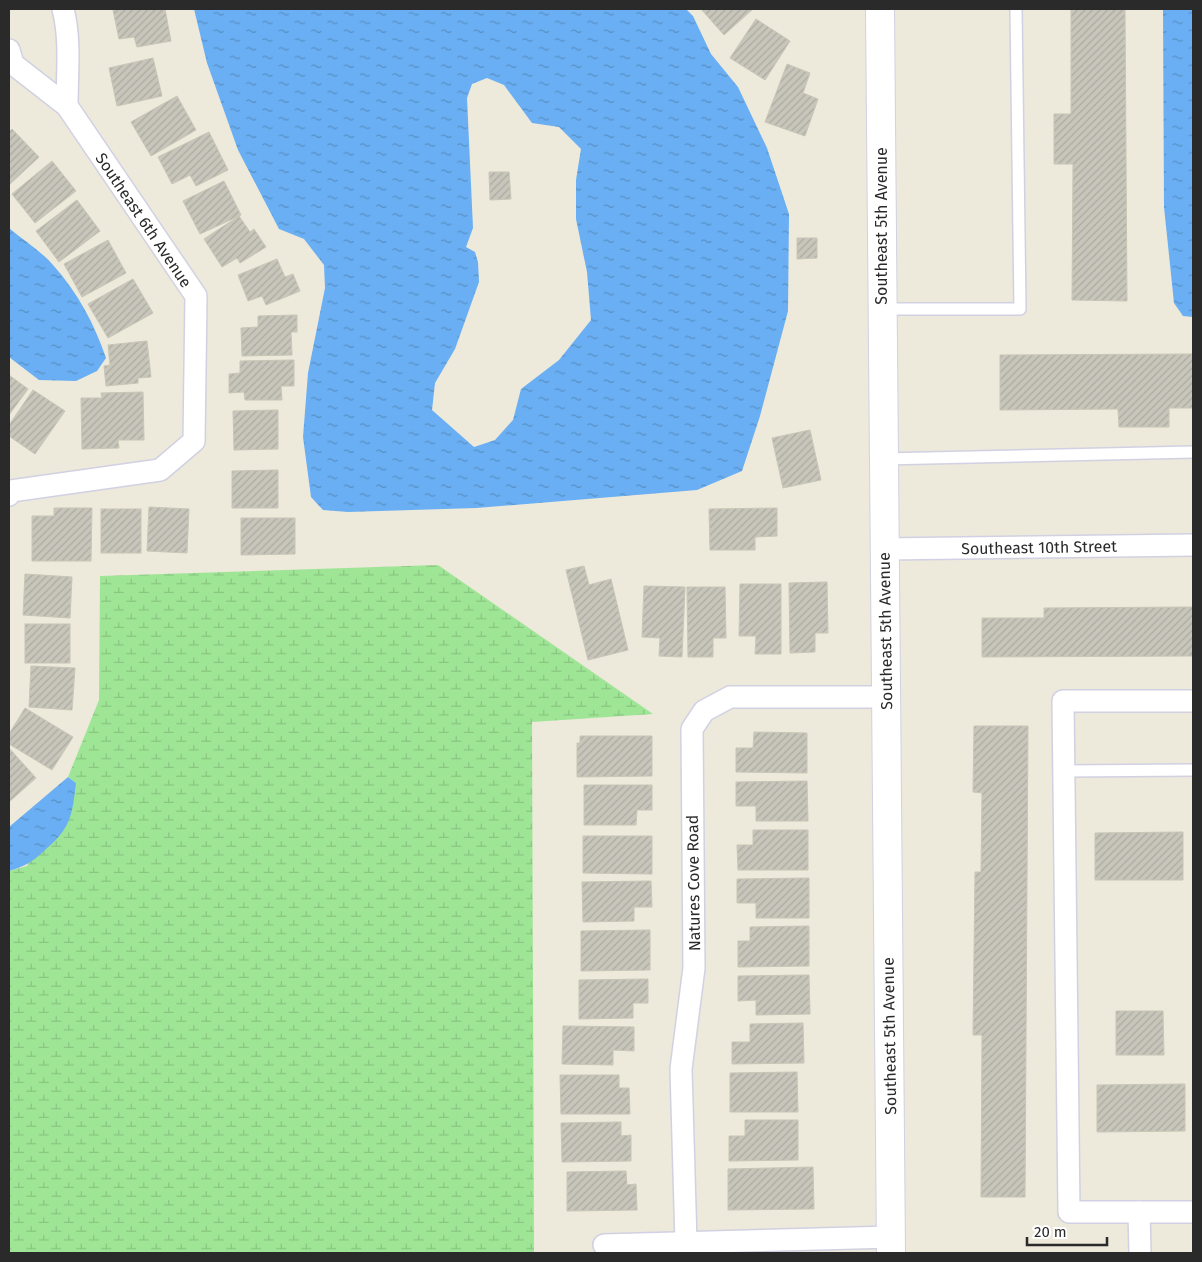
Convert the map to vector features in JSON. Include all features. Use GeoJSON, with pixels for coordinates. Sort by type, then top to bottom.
{"type":"FeatureCollection","features":[{"type":"Feature","properties":{"kind":"street"},"geometry":{"type":"LineString","coordinates":[[63,9],[67,24],[67,106]]}},
{"type":"Feature","properties":{"kind":"street","name":"Southeast 5th Avenue"},"geometry":{"type":"LineString","coordinates":[[880,9],[891,1245]]}},
{"type":"Feature","properties":{"kind":"street","name":"Southeast 6th Avenue"},"geometry":{"type":"LineString","coordinates":[[9,50],[13,64],[67,106],[196,296],[194,441],[160,470],[10,492]]}},
{"type":"Feature","properties":{"kind":"street","name":"Southeast 10th Street"},"geometry":{"type":"LineString","coordinates":[[884,549],[1193,545]]}},
{"type":"Feature","properties":{"kind":"street","name":"Natures Cove Road"},"geometry":{"type":"LineString","coordinates":[[686,1242],[681,1070],[694,968],[692,728],[704,711],[730,697],[886,697]]}},
{"type":"Feature","properties":{"kind":"street"},"geometry":{"type":"LineString","coordinates":[[1193,701],[1063,701],[1069,1212],[1193,1212]]}},
{"type":"Feature","properties":{"kind":"street"},"geometry":{"type":"LineString","coordinates":[[1139,1212],[1140,1253]]}},
{"type":"Feature","properties":{"kind":"street"},"geometry":{"type":"LineString","coordinates":[[604,1245],[686,1242],[891,1245]]}},
{"type":"Feature","properties":{"kind":"lane"},"geometry":{"type":"LineString","coordinates":[[882,309],[1020,309],[1016,9]]}},
{"type":"Feature","properties":{"kind":"lane"},"geometry":{"type":"LineString","coordinates":[[883,459],[1193,452]]}},
{"type":"Feature","properties":{"kind":"lane"},"geometry":{"type":"LineString","coordinates":[[1064,771],[1193,770]]}},
{"type":"Feature","properties":{"kind":"green space"},"geometry":{"type":"Polygon","coordinates":[[[438,565],[653,714],[532,722],[534,1253],[9,1253],[9,871],[27,866],[76,783],[68,777],[99,700],[100,576],[438,565]]]}},
{"type":"Feature","properties":{"kind":"water"},"geometry":{"type":"Polygon","coordinates":[[[194,9],[686,9],[693,16],[711,54],[738,87],[767,148],[789,214],[788,311],[760,416],[742,471],[697,490],[476,508],[348,512],[323,510],[311,497],[303,437],[308,373],[325,288],[324,265],[304,239],[279,229],[238,150],[207,63],[194,9]],[[487,78],[472,84],[467,98],[473,228],[466,247],[475,252],[478,262],[479,282],[455,349],[435,383],[432,410],[474,447],[495,440],[513,420],[521,389],[559,360],[591,320],[587,272],[576,219],[576,180],[581,149],[559,127],[532,123],[504,85],[487,78]]]}},
{"type":"Feature","properties":{"kind":"water"},"geometry":{"type":"Polygon","coordinates":[[[1163,9],[1193,9],[1193,317],[1183,316],[1174,303],[1164,207],[1163,9]]]}},
{"type":"Feature","properties":{"kind":"water"},"geometry":{"type":"Polygon","coordinates":[[[9,228],[48,260],[78,298],[91,321],[106,358],[97,371],[76,381],[39,380],[9,357],[9,228]]]}},
{"type":"Feature","properties":{"kind":"water"},"geometry":{"type":"Polygon","coordinates":[[[68,777],[76,783],[71,813],[65,828],[54,842],[36,858],[9,871],[9,827],[68,777]]]}},
{"type":"Feature","properties":{"kind":"building"},"geometry":{"type":"Polygon","coordinates":[[[165,9],[171,41],[137,47],[134,37],[119,39],[113,10],[165,9]]]}},
{"type":"Feature","properties":{"kind":"building"},"geometry":{"type":"Polygon","coordinates":[[[701,9],[753,9],[724,35],[701,9]]]}},
{"type":"Feature","properties":{"kind":"building"},"geometry":{"type":"Polygon","coordinates":[[[1071,9],[1125,9],[1127,301],[1072,300],[1073,164],[1054,164],[1054,114],[1071,114],[1071,9]]]}},
{"type":"Feature","properties":{"kind":"building"},"geometry":{"type":"Polygon","coordinates":[[[756,19],[790,41],[765,80],[730,58],[756,19]]]}},
{"type":"Feature","properties":{"kind":"building"},"geometry":{"type":"Polygon","coordinates":[[[153,58],[162,96],[117,106],[109,68],[153,58]]]}},
{"type":"Feature","properties":{"kind":"building"},"geometry":{"type":"Polygon","coordinates":[[[787,64],[810,73],[803,93],[818,99],[805,136],[765,122],[787,64]]]}},
{"type":"Feature","properties":{"kind":"building"},"geometry":{"type":"Polygon","coordinates":[[[177,96],[196,130],[151,156],[131,122],[177,96]]]}},
{"type":"Feature","properties":{"kind":"building"},"geometry":{"type":"Polygon","coordinates":[[[12,129],[39,157],[9,185],[9,132],[12,129]]]}},
{"type":"Feature","properties":{"kind":"building"},"geometry":{"type":"Polygon","coordinates":[[[209,132],[228,170],[196,186],[190,175],[172,184],[158,157],[209,132]]]}},
{"type":"Feature","properties":{"kind":"building"},"geometry":{"type":"Polygon","coordinates":[[[52,161],[76,191],[35,223],[12,194],[52,161]]]}},
{"type":"Feature","properties":{"kind":"building"},"geometry":{"type":"Polygon","coordinates":[[[489,172],[509,172],[511,199],[490,200],[489,172]]]}},
{"type":"Feature","properties":{"kind":"building"},"geometry":{"type":"Polygon","coordinates":[[[224,181],[241,215],[200,234],[183,201],[224,181]]]}},
{"type":"Feature","properties":{"kind":"building"},"geometry":{"type":"Polygon","coordinates":[[[77,200],[100,231],[59,262],[36,231],[77,200]]]}},
{"type":"Feature","properties":{"kind":"building"},"geometry":{"type":"Polygon","coordinates":[[[239,216],[250,232],[254,229],[266,247],[240,263],[237,258],[222,267],[204,239],[239,216]]]}},
{"type":"Feature","properties":{"kind":"building"},"geometry":{"type":"Polygon","coordinates":[[[797,238],[817,238],[817,258],[797,259],[797,238]]]}},
{"type":"Feature","properties":{"kind":"building"},"geometry":{"type":"Polygon","coordinates":[[[108,240],[126,273],[82,297],[64,264],[108,240]]]}},
{"type":"Feature","properties":{"kind":"building"},"geometry":{"type":"Polygon","coordinates":[[[277,259],[285,277],[293,274],[300,291],[266,305],[262,296],[248,301],[238,275],[277,259]]]}},
{"type":"Feature","properties":{"kind":"building"},"geometry":{"type":"Polygon","coordinates":[[[133,279],[153,313],[108,338],[88,304],[133,279]]]}},
{"type":"Feature","properties":{"kind":"building"},"geometry":{"type":"Polygon","coordinates":[[[297,315],[297,332],[291,332],[292,355],[242,356],[241,328],[258,327],[258,316],[297,315]]]}},
{"type":"Feature","properties":{"kind":"building"},"geometry":{"type":"Polygon","coordinates":[[[147,341],[151,377],[138,378],[138,383],[106,386],[104,366],[110,365],[108,345],[147,341]]]}},
{"type":"Feature","properties":{"kind":"building"},"geometry":{"type":"Polygon","coordinates":[[[1193,354],[1193,408],[1169,408],[1169,427],[1119,427],[1118,409],[1000,410],[1000,355],[1193,354]]]}},
{"type":"Feature","properties":{"kind":"building"},"geometry":{"type":"Polygon","coordinates":[[[294,360],[294,386],[281,386],[282,400],[245,400],[244,392],[229,393],[229,374],[240,373],[240,361],[294,360]]]}},
{"type":"Feature","properties":{"kind":"building"},"geometry":{"type":"Polygon","coordinates":[[[9,375],[28,389],[9,415],[9,375]]]}},
{"type":"Feature","properties":{"kind":"building"},"geometry":{"type":"Polygon","coordinates":[[[33,390],[65,411],[35,454],[9,436],[9,425],[33,390]]]}},
{"type":"Feature","properties":{"kind":"building"},"geometry":{"type":"Polygon","coordinates":[[[143,392],[144,440],[118,440],[119,448],[82,449],[81,398],[102,398],[101,393],[143,392]]]}},
{"type":"Feature","properties":{"kind":"building"},"geometry":{"type":"Polygon","coordinates":[[[278,410],[278,449],[234,450],[233,411],[278,410]]]}},
{"type":"Feature","properties":{"kind":"building"},"geometry":{"type":"Polygon","coordinates":[[[810,430],[821,480],[783,488],[772,438],[810,430]]]}},
{"type":"Feature","properties":{"kind":"building"},"geometry":{"type":"Polygon","coordinates":[[[278,470],[278,508],[232,508],[232,471],[278,470]]]}},
{"type":"Feature","properties":{"kind":"building"},"geometry":{"type":"Polygon","coordinates":[[[149,507],[189,509],[187,553],[147,551],[149,507]]]}},
{"type":"Feature","properties":{"kind":"building"},"geometry":{"type":"Polygon","coordinates":[[[54,508],[92,508],[91,561],[32,561],[32,516],[54,516],[54,508]]]}},
{"type":"Feature","properties":{"kind":"building"},"geometry":{"type":"Polygon","coordinates":[[[777,508],[777,536],[755,537],[755,550],[710,550],[709,509],[777,508]]]}},
{"type":"Feature","properties":{"kind":"building"},"geometry":{"type":"Polygon","coordinates":[[[101,509],[141,509],[141,553],[101,553],[101,509]]]}},
{"type":"Feature","properties":{"kind":"building"},"geometry":{"type":"Polygon","coordinates":[[[241,518],[295,518],[295,554],[241,555],[241,518]]]}},
{"type":"Feature","properties":{"kind":"building"},"geometry":{"type":"Polygon","coordinates":[[[584,566],[589,585],[611,579],[628,650],[588,660],[566,570],[584,566]]]}},
{"type":"Feature","properties":{"kind":"building"},"geometry":{"type":"Polygon","coordinates":[[[25,574],[72,577],[70,618],[23,615],[25,574]]]}},
{"type":"Feature","properties":{"kind":"building"},"geometry":{"type":"Polygon","coordinates":[[[827,582],[828,633],[815,633],[815,652],[790,653],[789,583],[827,582]]]}},
{"type":"Feature","properties":{"kind":"building"},"geometry":{"type":"Polygon","coordinates":[[[740,584],[781,584],[781,654],[755,654],[756,636],[739,636],[740,584]]]}},
{"type":"Feature","properties":{"kind":"building"},"geometry":{"type":"Polygon","coordinates":[[[644,586],[685,587],[682,657],[659,656],[660,638],[642,637],[644,586]]]}},
{"type":"Feature","properties":{"kind":"building"},"geometry":{"type":"Polygon","coordinates":[[[687,587],[725,587],[726,638],[713,638],[713,657],[688,657],[687,587]]]}},
{"type":"Feature","properties":{"kind":"building"},"geometry":{"type":"Polygon","coordinates":[[[1193,607],[1193,656],[982,657],[982,618],[1044,618],[1044,608],[1193,607]]]}},
{"type":"Feature","properties":{"kind":"building"},"geometry":{"type":"Polygon","coordinates":[[[25,624],[70,624],[70,663],[25,663],[25,624]]]}},
{"type":"Feature","properties":{"kind":"building"},"geometry":{"type":"Polygon","coordinates":[[[31,666],[75,668],[72,710],[29,707],[31,666]]]}},
{"type":"Feature","properties":{"kind":"building"},"geometry":{"type":"Polygon","coordinates":[[[25,708],[73,737],[52,770],[9,744],[9,734],[25,708]]]}},
{"type":"Feature","properties":{"kind":"building"},"geometry":{"type":"Polygon","coordinates":[[[974,726],[1028,726],[1025,1197],[981,1197],[982,1035],[973,1035],[975,872],[981,872],[982,793],[973,792],[974,726]]]}},
{"type":"Feature","properties":{"kind":"building"},"geometry":{"type":"Polygon","coordinates":[[[754,732],[807,733],[807,773],[736,772],[736,748],[753,748],[754,732]]]}},
{"type":"Feature","properties":{"kind":"building"},"geometry":{"type":"Polygon","coordinates":[[[580,736],[652,736],[652,776],[577,777],[577,743],[580,743],[580,736]]]}},
{"type":"Feature","properties":{"kind":"building"},"geometry":{"type":"Polygon","coordinates":[[[9,748],[36,778],[9,802],[9,748]]]}},
{"type":"Feature","properties":{"kind":"building"},"geometry":{"type":"Polygon","coordinates":[[[807,781],[808,821],[756,821],[756,806],[736,806],[736,782],[807,781]]]}},
{"type":"Feature","properties":{"kind":"building"},"geometry":{"type":"Polygon","coordinates":[[[584,785],[652,785],[652,810],[637,810],[636,825],[584,825],[584,785]]]}},
{"type":"Feature","properties":{"kind":"building"},"geometry":{"type":"Polygon","coordinates":[[[753,830],[808,830],[808,870],[738,870],[737,845],[753,845],[753,830]]]}},
{"type":"Feature","properties":{"kind":"building"},"geometry":{"type":"Polygon","coordinates":[[[1183,832],[1183,880],[1095,880],[1095,833],[1183,832]]]}},
{"type":"Feature","properties":{"kind":"building"},"geometry":{"type":"Polygon","coordinates":[[[583,836],[652,836],[652,874],[583,873],[583,836]]]}},
{"type":"Feature","properties":{"kind":"building"},"geometry":{"type":"Polygon","coordinates":[[[809,878],[809,918],[756,918],[756,903],[737,903],[737,879],[809,878]]]}},
{"type":"Feature","properties":{"kind":"building"},"geometry":{"type":"Polygon","coordinates":[[[651,881],[652,907],[634,907],[634,921],[583,922],[582,882],[651,881]]]}},
{"type":"Feature","properties":{"kind":"building"},"geometry":{"type":"Polygon","coordinates":[[[809,926],[809,966],[738,967],[738,941],[750,941],[750,927],[809,926]]]}},
{"type":"Feature","properties":{"kind":"building"},"geometry":{"type":"Polygon","coordinates":[[[650,930],[650,970],[581,971],[581,931],[650,930]]]}},
{"type":"Feature","properties":{"kind":"building"},"geometry":{"type":"Polygon","coordinates":[[[809,975],[810,1014],[756,1015],[756,1000],[738,1001],[738,976],[809,975]]]}},
{"type":"Feature","properties":{"kind":"building"},"geometry":{"type":"Polygon","coordinates":[[[648,979],[648,1003],[633,1003],[633,1018],[579,1019],[579,980],[648,979]]]}},
{"type":"Feature","properties":{"kind":"building"},"geometry":{"type":"Polygon","coordinates":[[[1116,1011],[1163,1011],[1164,1055],[1116,1055],[1116,1011]]]}},
{"type":"Feature","properties":{"kind":"building"},"geometry":{"type":"Polygon","coordinates":[[[803,1023],[804,1063],[732,1064],[732,1042],[750,1042],[750,1024],[803,1023]]]}},
{"type":"Feature","properties":{"kind":"building"},"geometry":{"type":"Polygon","coordinates":[[[563,1026],[634,1027],[634,1051],[613,1050],[613,1065],[562,1064],[563,1026]]]}},
{"type":"Feature","properties":{"kind":"building"},"geometry":{"type":"Polygon","coordinates":[[[797,1072],[798,1112],[730,1112],[730,1073],[797,1072]]]}},
{"type":"Feature","properties":{"kind":"building"},"geometry":{"type":"Polygon","coordinates":[[[560,1075],[619,1075],[619,1088],[629,1088],[630,1114],[561,1114],[560,1075]]]}},
{"type":"Feature","properties":{"kind":"building"},"geometry":{"type":"Polygon","coordinates":[[[1185,1084],[1185,1131],[1097,1132],[1097,1085],[1185,1084]]]}},
{"type":"Feature","properties":{"kind":"building"},"geometry":{"type":"Polygon","coordinates":[[[745,1120],[798,1120],[798,1160],[729,1161],[729,1136],[745,1136],[745,1120]]]}},
{"type":"Feature","properties":{"kind":"building"},"geometry":{"type":"Polygon","coordinates":[[[621,1122],[621,1136],[631,1135],[631,1161],[562,1162],[561,1123],[621,1122]]]}},
{"type":"Feature","properties":{"kind":"building"},"geometry":{"type":"Polygon","coordinates":[[[813,1167],[814,1209],[728,1210],[728,1169],[813,1167]]]}},
{"type":"Feature","properties":{"kind":"building"},"geometry":{"type":"Polygon","coordinates":[[[626,1171],[627,1185],[636,1184],[637,1210],[567,1211],[567,1172],[626,1171]]]}}]}
